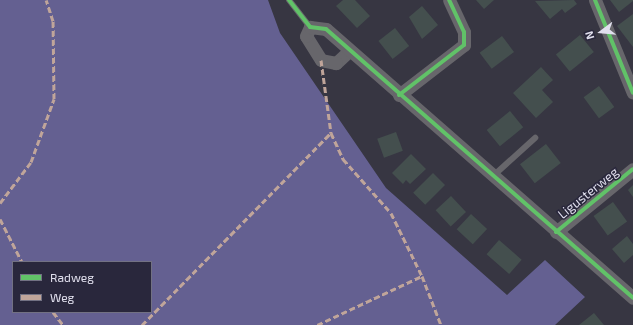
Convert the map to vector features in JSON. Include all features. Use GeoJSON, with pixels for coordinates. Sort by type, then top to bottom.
{"type":"FeatureCollection","features":[{"type":"Feature","properties":{"kind":"street"},"geometry":{"type":"LineString","coordinates":[[399,95],[464,45],[464,32],[449,0]]}},
{"type":"Feature","properties":{"kind":"street"},"geometry":{"type":"LineString","coordinates":[[595,0],[629,72],[633,93]]}},
{"type":"Feature","properties":{"kind":"street"},"geometry":{"type":"LineString","coordinates":[[349,51],[336,63],[321,60],[306,36],[310,27],[326,29],[349,51],[556,232],[632,294]]}},
{"type":"Feature","properties":{"kind":"street","name":"Ligusterweg"},"geometry":{"type":"LineString","coordinates":[[556,232],[633,169]]}},
{"type":"Feature","properties":{"kind":"lane"},"geometry":{"type":"LineString","coordinates":[[289,0],[310,27]]}},
{"type":"Feature","properties":{"kind":"lane"},"geometry":{"type":"LineString","coordinates":[[492,176],[535,138]]}},
{"type":"Feature","properties":{"kind":"shaded area"},"geometry":{"type":"Polygon","coordinates":[[[0,0],[268,0],[280,33],[386,188],[507,295],[545,260],[585,297],[555,325],[0,325],[0,0]]]}},
{"type":"Feature","properties":{"kind":"building"},"geometry":{"type":"Polygon","coordinates":[[[343,0],[355,0],[370,16],[357,28],[336,6],[343,0]]]}},
{"type":"Feature","properties":{"kind":"building"},"geometry":{"type":"Polygon","coordinates":[[[476,0],[494,0],[484,9],[476,0]]]}},
{"type":"Feature","properties":{"kind":"building"},"geometry":{"type":"Polygon","coordinates":[[[574,0],[577,4],[565,13],[562,9],[550,19],[535,1],[574,0]]]}},
{"type":"Feature","properties":{"kind":"building"},"geometry":{"type":"Polygon","coordinates":[[[610,0],[633,0],[633,1],[619,12],[610,0]]]}},
{"type":"Feature","properties":{"kind":"building"},"geometry":{"type":"Polygon","coordinates":[[[422,6],[438,25],[422,39],[409,17],[422,6]]]}},
{"type":"Feature","properties":{"kind":"building"},"geometry":{"type":"Polygon","coordinates":[[[633,14],[633,47],[617,26],[633,14]]]}},
{"type":"Feature","properties":{"kind":"building"},"geometry":{"type":"Polygon","coordinates":[[[395,28],[409,46],[393,59],[378,41],[395,28]]]}},
{"type":"Feature","properties":{"kind":"building"},"geometry":{"type":"Polygon","coordinates":[[[580,35],[594,52],[570,72],[556,55],[580,35]]]}},
{"type":"Feature","properties":{"kind":"building"},"geometry":{"type":"Polygon","coordinates":[[[502,36],[514,52],[492,69],[480,53],[502,36]]]}},
{"type":"Feature","properties":{"kind":"building"},"geometry":{"type":"Polygon","coordinates":[[[541,67],[553,80],[542,90],[553,102],[536,118],[513,93],[541,67]]]}},
{"type":"Feature","properties":{"kind":"building"},"geometry":{"type":"Polygon","coordinates":[[[599,86],[614,107],[599,118],[584,97],[599,86]]]}},
{"type":"Feature","properties":{"kind":"building"},"geometry":{"type":"Polygon","coordinates":[[[510,111],[523,127],[500,146],[487,130],[510,111]]]}},
{"type":"Feature","properties":{"kind":"building"},"geometry":{"type":"Polygon","coordinates":[[[396,132],[403,151],[384,158],[377,139],[396,132]]]}},
{"type":"Feature","properties":{"kind":"building"},"geometry":{"type":"Polygon","coordinates":[[[546,144],[561,163],[535,183],[520,164],[546,144]]]}},
{"type":"Feature","properties":{"kind":"building"},"geometry":{"type":"Polygon","coordinates":[[[411,154],[426,169],[410,184],[406,180],[403,184],[392,173],[411,154]]]}},
{"type":"Feature","properties":{"kind":"building"},"geometry":{"type":"Polygon","coordinates":[[[433,173],[445,185],[425,205],[413,193],[433,173]]]}},
{"type":"Feature","properties":{"kind":"building"},"geometry":{"type":"Polygon","coordinates":[[[633,185],[633,197],[628,190],[633,185]]]}},
{"type":"Feature","properties":{"kind":"building"},"geometry":{"type":"Polygon","coordinates":[[[451,196],[466,212],[451,226],[436,210],[451,196]]]}},
{"type":"Feature","properties":{"kind":"building"},"geometry":{"type":"Polygon","coordinates":[[[613,202],[627,221],[608,236],[594,216],[613,202]]]}},
{"type":"Feature","properties":{"kind":"building"},"geometry":{"type":"Polygon","coordinates":[[[471,214],[487,229],[473,244],[457,229],[471,214]]]}},
{"type":"Feature","properties":{"kind":"building"},"geometry":{"type":"Polygon","coordinates":[[[627,236],[633,244],[633,255],[624,263],[612,249],[627,236]]]}},
{"type":"Feature","properties":{"kind":"building"},"geometry":{"type":"Polygon","coordinates":[[[499,240],[522,260],[509,274],[487,254],[499,240]]]}},
{"type":"Feature","properties":{"kind":"building"},"geometry":{"type":"Polygon","coordinates":[[[594,313],[604,325],[579,325],[594,313]]]}},
{"type":"Feature","properties":{"kind":"marked path"},"geometry":{"type":"LineString","coordinates":[[0,203],[31,162],[54,99],[53,21],[46,0]]}},
{"type":"Feature","properties":{"kind":"marked path"},"geometry":{"type":"LineString","coordinates":[[321,60],[331,133],[343,159],[391,213],[422,276],[441,325]]}},
{"type":"Feature","properties":{"kind":"marked path"},"geometry":{"type":"LineString","coordinates":[[142,325],[331,133]]}},
{"type":"Feature","properties":{"kind":"marked path"},"geometry":{"type":"LineString","coordinates":[[0,219],[21,261]]}},
{"type":"Feature","properties":{"kind":"marked path"},"geometry":{"type":"LineString","coordinates":[[317,325],[422,276]]}},
{"type":"Feature","properties":{"kind":"marked path"},"geometry":{"type":"LineString","coordinates":[[54,313],[63,325]]}},
{"type":"Feature","properties":{"kind":"cycle path"},"geometry":{"type":"LineString","coordinates":[[289,0],[310,27],[326,29],[633,298]]}},
{"type":"Feature","properties":{"kind":"cycle path"},"geometry":{"type":"LineString","coordinates":[[399,95],[464,45],[464,32],[449,0]]}},
{"type":"Feature","properties":{"kind":"cycle path"},"geometry":{"type":"LineString","coordinates":[[595,0],[633,93]]}},
{"type":"Feature","properties":{"kind":"cycle path"},"geometry":{"type":"LineString","coordinates":[[556,232],[633,169]]}}]}
